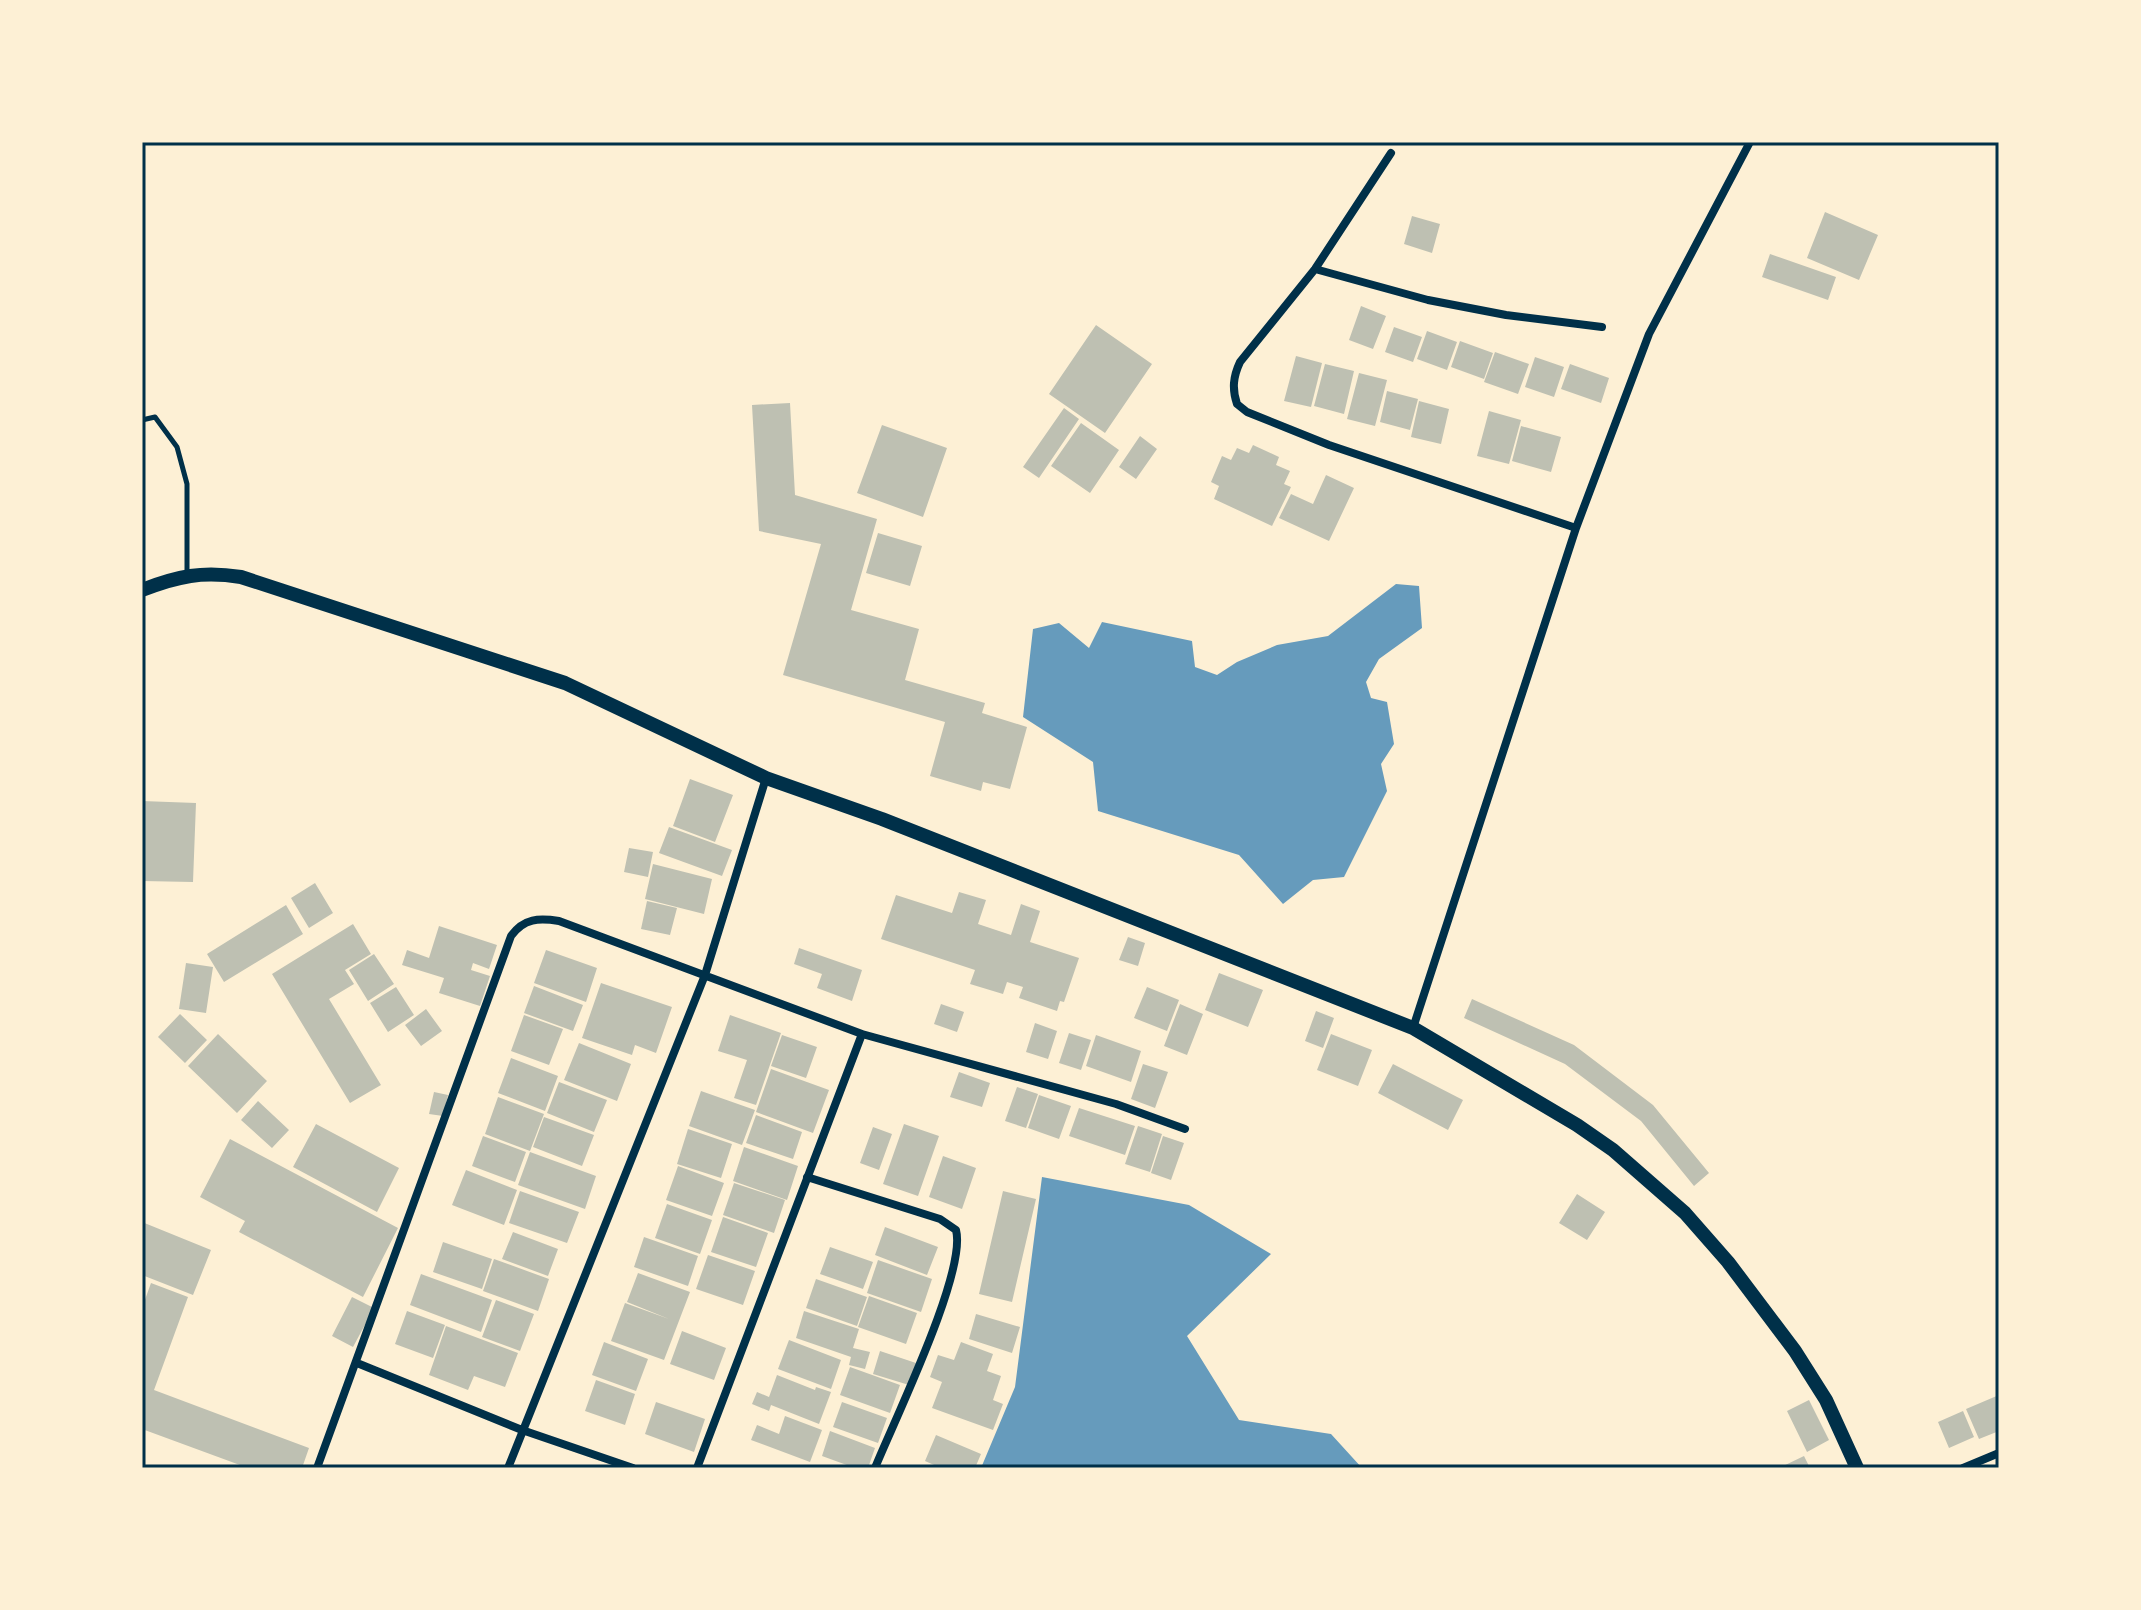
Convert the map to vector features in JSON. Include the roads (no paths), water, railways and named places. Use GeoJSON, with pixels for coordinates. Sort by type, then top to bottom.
{"type":"FeatureCollection","features":[{"type":"Feature","properties":{"kind":"street"},"geometry":{"type":"LineString","coordinates":[[1413,1028],[1576,528],[1649,334],[1750,142]]}},
{"type":"Feature","properties":{"kind":"street"},"geometry":{"type":"LineString","coordinates":[[1391,153],[1315,269],[1240,362],[1233,385],[1237,404],[1247,412],[1329,445],[1576,528]]}},
{"type":"Feature","properties":{"kind":"street"},"geometry":{"type":"LineString","coordinates":[[1315,269],[1428,300],[1506,315],[1602,327]]}},
{"type":"Feature","properties":{"kind":"street"},"geometry":{"type":"LineString","coordinates":[[142,590],[187,575],[218,574],[263,583],[524,668],[595,695],[766,778],[882,819],[1413,1028],[1577,1125],[1613,1150],[1685,1213],[1728,1262],[1795,1351],[1826,1400],[1857,1468]]}},
{"type":"Feature","properties":{"kind":"street"},"geometry":{"type":"LineString","coordinates":[[508,1468],[705,975],[766,778]]}},
{"type":"Feature","properties":{"kind":"street"},"geometry":{"type":"LineString","coordinates":[[317,1468],[511,936],[518,926],[540,918],[559,921],[862,1034],[1116,1104],[1185,1129]]}},
{"type":"Feature","properties":{"kind":"street"},"geometry":{"type":"LineString","coordinates":[[697,1468],[862,1034]]}},
{"type":"Feature","properties":{"kind":"street"},"geometry":{"type":"LineString","coordinates":[[807,1177],[940,1219],[956,1230],[958,1237],[958,1253],[948,1292],[875,1468]]}},
{"type":"Feature","properties":{"kind":"street"},"geometry":{"type":"LineString","coordinates":[[357,1363],[522,1430],[633,1468]]}},
{"type":"Feature","properties":{"kind":"street"},"geometry":{"type":"LineString","coordinates":[[1963,1468],[1999,1453]]}},
{"type":"Feature","properties":{"kind":"lane"},"geometry":{"type":"LineString","coordinates":[[142,420],[155,417],[177,447],[187,484],[187,575]]}},
{"type":"Feature","properties":{"kind":"water"},"geometry":{"type":"Polygon","coordinates":[[[1396,584],[1419,586],[1422,628],[1379,659],[1366,682],[1371,698],[1387,702],[1394,744],[1381,764],[1387,791],[1344,877],[1313,880],[1283,904],[1239,855],[1098,811],[1093,762],[1023,717],[1033,629],[1059,623],[1089,648],[1102,622],[1192,641],[1195,667],[1217,675],[1237,662],[1277,645],[1328,636],[1396,584]]]}},
{"type":"Feature","properties":{"kind":"water"},"geometry":{"type":"Polygon","coordinates":[[[1042,1177],[1189,1205],[1271,1254],[1187,1336],[1239,1420],[1331,1434],[1362,1468],[981,1468],[1015,1387],[1042,1177]]]}}]}
